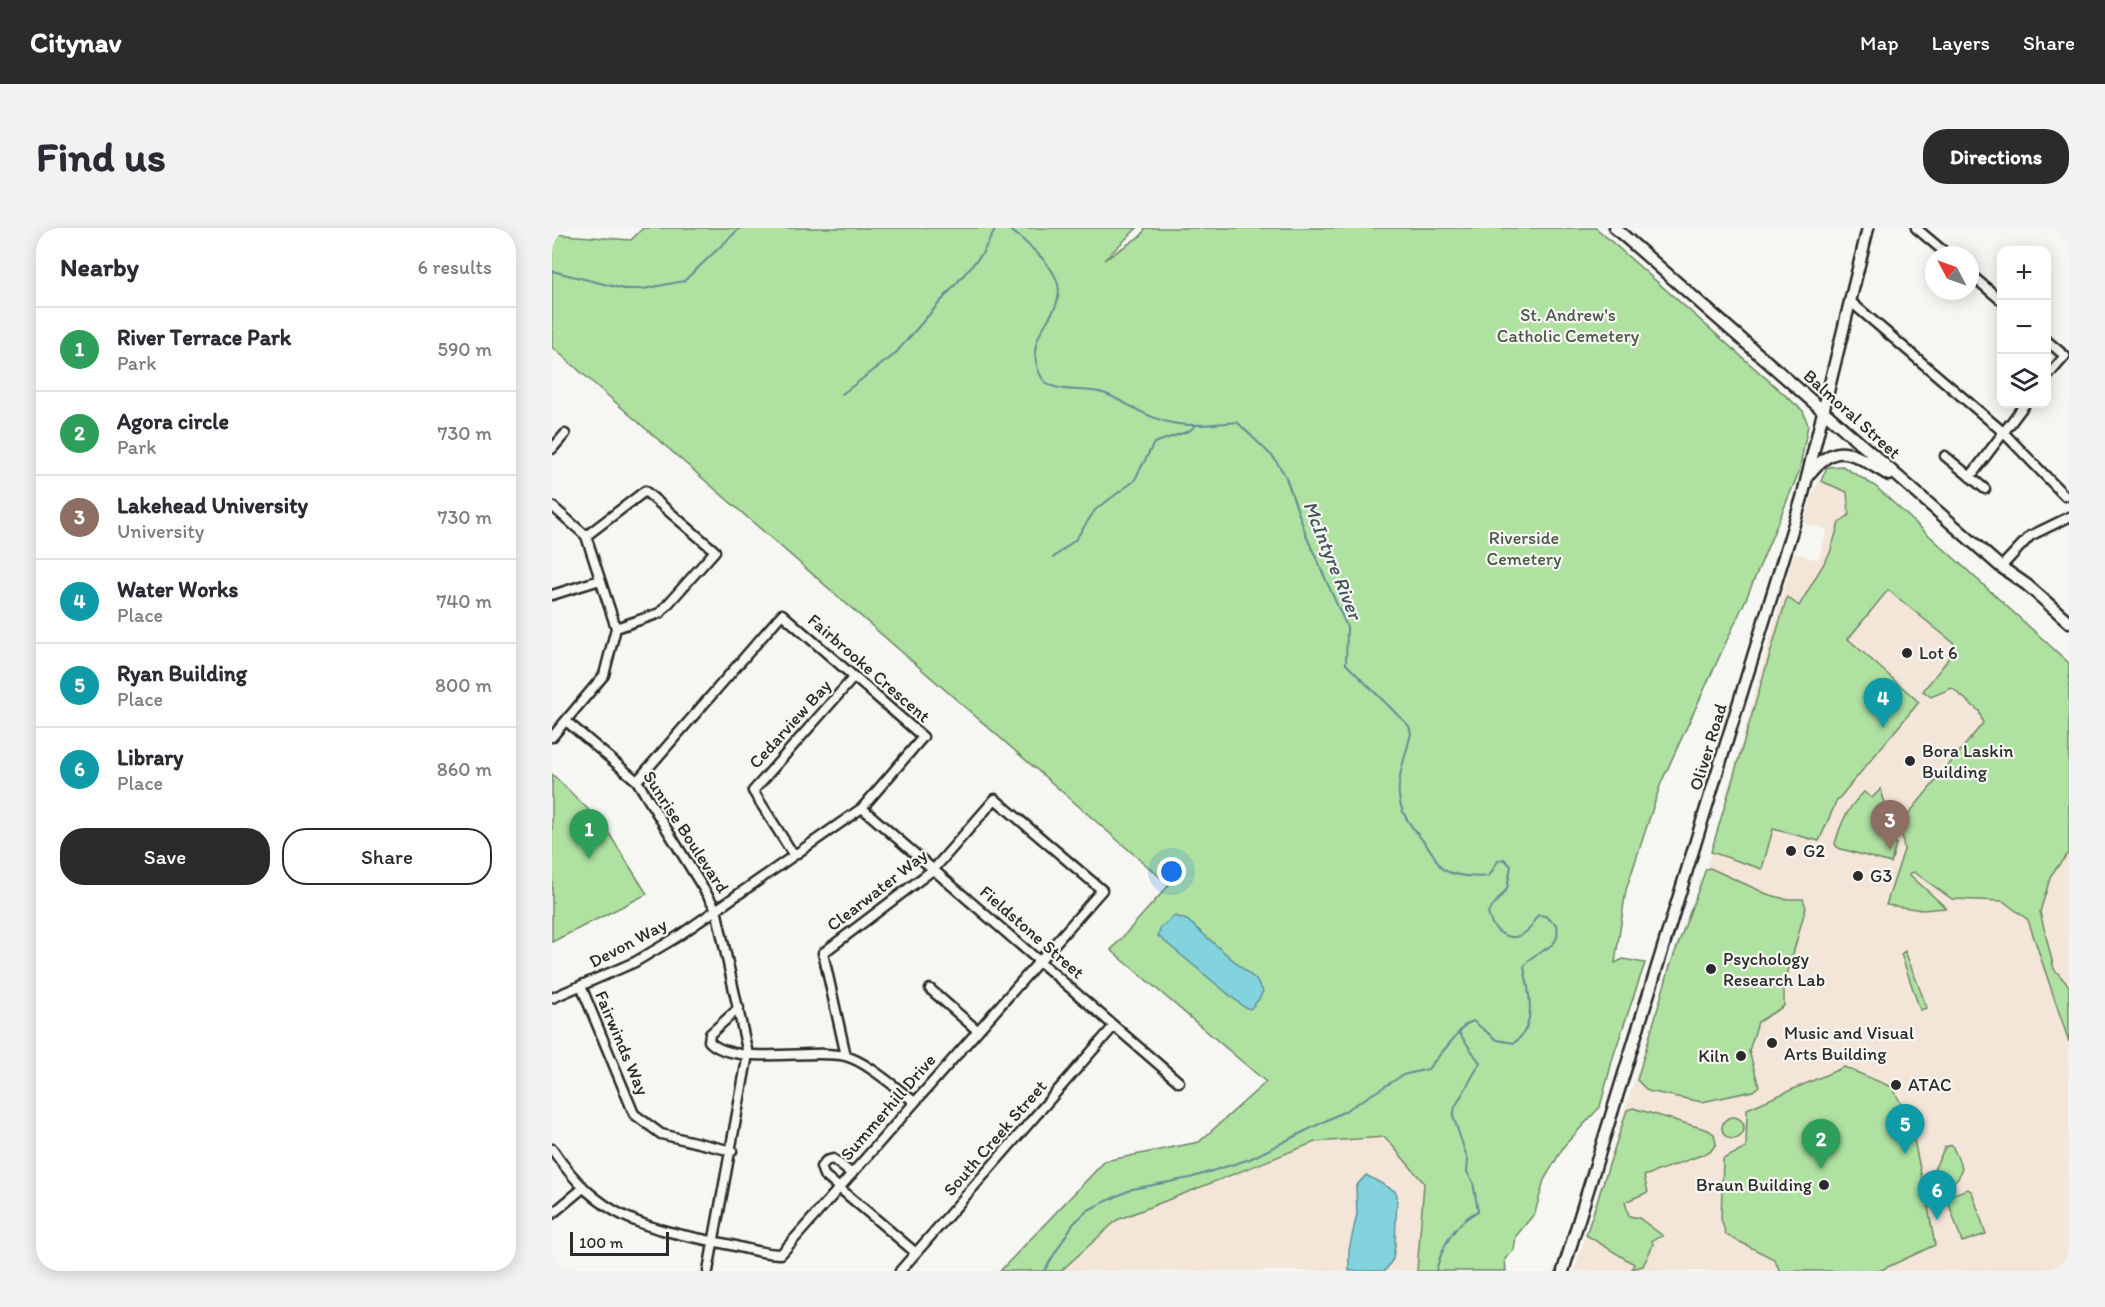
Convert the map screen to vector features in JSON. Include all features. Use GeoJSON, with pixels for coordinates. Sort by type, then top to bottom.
{"type":"FeatureCollection","features":[{"type":"Feature","properties":{"kind":"main road","name":"Balmoral Street"},"geometry":{"type":"LineString","coordinates":[[1615,228],[1824,410],[1905,484],[2069,622]]}},
{"type":"Feature","properties":{"kind":"main road","name":"Oliver Road"},"geometry":{"type":"LineString","coordinates":[[1563,1271],[1808,476],[1868,228]]}},
{"type":"Feature","properties":{"kind":"main road"},"geometry":{"type":"LineString","coordinates":[[1808,476],[1823,457],[1841,452],[1851,454],[1905,484]]}},
{"type":"Feature","properties":{"kind":"street"},"geometry":{"type":"LineString","coordinates":[[1916,228],[1937,246]]}},
{"type":"Feature","properties":{"kind":"street"},"geometry":{"type":"LineString","coordinates":[[1979,282],[2000,300]]}},
{"type":"Feature","properties":{"kind":"street"},"geometry":{"type":"LineString","coordinates":[[1851,302],[2002,431],[2065,496]]}},
{"type":"Feature","properties":{"kind":"street"},"geometry":{"type":"LineString","coordinates":[[2051,344],[2065,356],[2051,372]]}},
{"type":"Feature","properties":{"kind":"street"},"geometry":{"type":"LineString","coordinates":[[1970,477],[2002,431],[2022,408]]}},
{"type":"Feature","properties":{"kind":"street"},"geometry":{"type":"LineString","coordinates":[[552,449],[565,434]]}},
{"type":"Feature","properties":{"kind":"street"},"geometry":{"type":"LineString","coordinates":[[1945,456],[1985,489]]}},
{"type":"Feature","properties":{"kind":"street"},"geometry":{"type":"LineString","coordinates":[[586,536],[645,491],[715,551],[660,613],[616,628]]}},
{"type":"Feature","properties":{"kind":"street"},"geometry":{"type":"LineString","coordinates":[[552,506],[586,536],[616,628],[604,675],[552,737]]}},
{"type":"Feature","properties":{"kind":"street"},"geometry":{"type":"LineString","coordinates":[[2001,567],[2030,536],[2069,517]]}},
{"type":"Feature","properties":{"kind":"street"},"geometry":{"type":"LineString","coordinates":[[552,595],[600,580]]}},
{"type":"Feature","properties":{"kind":"street","name":"Fairbrooke Crescent"},"geometry":{"type":"LineString","coordinates":[[637,781],[782,614],[923,737],[862,807],[716,909]]}},
{"type":"Feature","properties":{"kind":"street","name":"Cedarview Bay"},"geometry":{"type":"LineString","coordinates":[[793,854],[753,791],[854,677]]}},
{"type":"Feature","properties":{"kind":"street","name":"Sunrise Boulevard"},"geometry":{"type":"LineString","coordinates":[[566,721],[637,781],[716,909],[748,1054],[732,1151],[708,1271]]}},
{"type":"Feature","properties":{"kind":"street","name":"Clearwater Way"},"geometry":{"type":"LineString","coordinates":[[846,1056],[823,953],[934,869],[995,799]]}},
{"type":"Feature","properties":{"kind":"street","name":"Summerhill Drive"},"geometry":{"type":"LineString","coordinates":[[552,1149],[582,1190],[618,1215],[665,1231],[781,1254],[1102,890],[995,799]]}},
{"type":"Feature","properties":{"kind":"street","name":"Fieldstone Street"},"geometry":{"type":"LineString","coordinates":[[862,807],[1179,1082]]}},
{"type":"Feature","properties":{"kind":"street","name":"Devon Way"},"geometry":{"type":"LineString","coordinates":[[552,998],[635,962],[716,909]]}},
{"type":"Feature","properties":{"kind":"street","name":"Fairwinds Way"},"geometry":{"type":"LineString","coordinates":[[581,986],[634,1114],[661,1134],[732,1151]]}},
{"type":"Feature","properties":{"kind":"street"},"geometry":{"type":"LineString","coordinates":[[930,989],[977,1030]]}},
{"type":"Feature","properties":{"kind":"street"},"geometry":{"type":"LineString","coordinates":[[739,1008],[714,1030],[710,1041],[715,1047],[748,1054],[846,1056],[915,1102]]}},
{"type":"Feature","properties":{"kind":"street","name":"South Creek Street"},"geometry":{"type":"LineString","coordinates":[[900,1271],[1114,1026]]}},
{"type":"Feature","properties":{"kind":"street"},"geometry":{"type":"LineString","coordinates":[[852,1174],[833,1159],[823,1164],[822,1172],[916,1253]]}},
{"type":"Feature","properties":{"kind":"street"},"geometry":{"type":"LineString","coordinates":[[552,1214],[582,1190]]}},
{"type":"Feature","properties":{"kind":"shaded area"},"geometry":{"type":"Polygon","coordinates":[[[1842,466],[1875,486],[2069,663],[2069,1271],[1574,1271],[1682,930],[1706,869],[1794,553],[1818,560],[1827,530],[1804,523],[1813,493],[1827,467],[1842,466]]]}},
{"type":"Feature","properties":{"kind":"shaded area"},"geometry":{"type":"Polygon","coordinates":[[[1385,1137],[1424,1183],[1417,1271],[1061,1271],[1117,1220],[1315,1142],[1385,1137]]]}},
{"type":"Feature","properties":{"kind":"green space"},"geometry":{"type":"Polygon","coordinates":[[[643,228],[1137,228],[1104,260],[1142,235],[1145,228],[1596,228],[1803,411],[1808,425],[1799,472],[1746,599],[1661,783],[1626,890],[1615,963],[1623,959],[1645,963],[1614,1054],[1600,1107],[1564,1146],[1544,1180],[1535,1213],[1516,1236],[1514,1250],[1505,1259],[1506,1271],[1417,1271],[1424,1183],[1385,1137],[1315,1142],[1117,1220],[1061,1271],[1000,1271],[1105,1161],[1199,1142],[1266,1082],[1111,950],[1169,885],[552,347],[552,234],[631,240],[643,228]]]}},
{"type":"Feature","properties":{"kind":"green space"},"geometry":{"type":"Polygon","coordinates":[[[1842,466],[1875,486],[2069,663],[2069,852],[2051,875],[2040,912],[2054,969],[2069,986],[2069,1042],[2028,920],[2003,901],[1952,899],[1914,872],[1909,874],[1946,908],[1923,910],[1886,905],[1904,850],[1901,823],[1983,723],[1979,711],[1952,688],[1931,697],[1923,691],[1946,662],[1955,644],[1888,590],[1848,639],[1919,702],[1836,802],[1819,841],[1773,829],[1762,869],[1711,852],[1787,597],[1799,606],[1830,553],[1839,523],[1849,515],[1847,492],[1821,481],[1827,467],[1842,466]]]}},
{"type":"Feature","properties":{"kind":"green space"},"geometry":{"type":"Polygon","coordinates":[[[552,774],[603,824],[647,894],[552,942],[552,774]]]}},
{"type":"Feature","properties":{"kind":"green space"},"geometry":{"type":"Polygon","coordinates":[[[1881,789],[1896,844],[1891,863],[1838,848],[1835,844],[1849,809],[1854,803],[1864,792],[1872,798],[1881,789]]]}},
{"type":"Feature","properties":{"kind":"green space"},"geometry":{"type":"Polygon","coordinates":[[[1710,868],[1767,894],[1785,899],[1803,899],[1806,907],[1784,986],[1784,1006],[1758,1022],[1749,1051],[1759,1086],[1753,1091],[1702,1102],[1648,1091],[1637,1080],[1670,966],[1706,869],[1710,868]]]}},
{"type":"Feature","properties":{"kind":"green space"},"geometry":{"type":"Polygon","coordinates":[[[1905,951],[1927,1008],[1920,1010],[1901,954],[1905,951]]]}},
{"type":"Feature","properties":{"kind":"green space"},"geometry":{"type":"Polygon","coordinates":[[[1844,1067],[1892,1087],[1910,1120],[1927,1203],[1968,1189],[1972,1192],[1986,1234],[1962,1242],[1948,1201],[1928,1207],[1935,1245],[1879,1271],[1780,1271],[1774,1259],[1726,1235],[1721,1219],[1723,1159],[1746,1148],[1747,1109],[1844,1067]]]}},
{"type":"Feature","properties":{"kind":"green space"},"geometry":{"type":"Polygon","coordinates":[[[1633,1108],[1708,1130],[1714,1134],[1716,1144],[1710,1152],[1644,1176],[1648,1192],[1625,1202],[1629,1216],[1639,1218],[1663,1236],[1652,1240],[1653,1245],[1643,1266],[1632,1269],[1634,1264],[1586,1235],[1627,1110],[1633,1108]]]}},
{"type":"Feature","properties":{"kind":"green space"},"geometry":{"type":"Polygon","coordinates":[[[1733,1117],[1741,1120],[1744,1128],[1741,1136],[1733,1139],[1725,1136],[1722,1128],[1725,1120],[1733,1117]]]}},
{"type":"Feature","properties":{"kind":"green space"},"geometry":{"type":"Polygon","coordinates":[[[1952,1145],[1962,1168],[1958,1179],[1942,1188],[1929,1188],[1927,1184],[1945,1147],[1952,1145]]]}},
{"type":"Feature","properties":{"kind":"water"},"geometry":{"type":"Polygon","coordinates":[[[1175,916],[1187,920],[1256,980],[1263,991],[1250,1009],[1244,1007],[1158,936],[1161,927],[1175,916]]]}},
{"type":"Feature","properties":{"kind":"water"},"geometry":{"type":"Polygon","coordinates":[[[1366,1175],[1395,1191],[1397,1195],[1393,1259],[1385,1271],[1349,1271],[1349,1250],[1357,1214],[1356,1186],[1366,1175]]]}},
{"type":"Feature","properties":{"kind":"waterway","name":"McIntyre River"},"geometry":{"type":"LineString","coordinates":[[552,271],[624,289],[643,289],[684,281],[740,228]]}},
{"type":"Feature","properties":{"kind":"waterway"},"geometry":{"type":"LineString","coordinates":[[842,394],[894,355],[982,254],[996,228]]}},
{"type":"Feature","properties":{"kind":"waterway","name":"McIntyre River"},"geometry":{"type":"LineString","coordinates":[[1006,228],[1019,236],[1038,254],[1053,272],[1059,288],[1057,301],[1038,338],[1035,352],[1039,372],[1049,385],[1106,394],[1149,416],[1173,423],[1200,425],[1237,422],[1274,458],[1285,475],[1308,540],[1347,627],[1346,664],[1409,726],[1411,733],[1401,772],[1399,796],[1403,812],[1411,826],[1444,870],[1460,875],[1484,877],[1489,876],[1498,861],[1504,859],[1511,866],[1507,889],[1488,912],[1493,925],[1502,934],[1514,937],[1521,935],[1529,929],[1538,915],[1545,916],[1557,925],[1555,941],[1528,961],[1524,967],[1529,997],[1529,1018],[1522,1036],[1514,1043],[1497,1040],[1473,1021],[1465,1025],[1428,1069],[1403,1075],[1345,1111],[1250,1159],[1190,1178],[1132,1189],[1088,1210],[1073,1224],[1044,1271]]}},
{"type":"Feature","properties":{"kind":"waterway"},"geometry":{"type":"LineString","coordinates":[[1053,558],[1076,539],[1095,510],[1134,481],[1154,443],[1189,431],[1195,426]]}},
{"type":"Feature","properties":{"kind":"waterway","name":"McIntyre River"},"geometry":{"type":"LineString","coordinates":[[1436,1271],[1451,1236],[1463,1222],[1478,1211],[1473,1182],[1467,1172],[1468,1160],[1453,1116],[1455,1107],[1480,1063],[1460,1034]]}},
{"type":"Feature","properties":{"kind":"place","name":"Lot 6"},"geometry":{"type":"Point","coordinates":[1907,653]}},
{"type":"Feature","properties":{"kind":"place","name":"Water Works"},"geometry":{"type":"Point","coordinates":[1883,728]}},
{"type":"Feature","properties":{"kind":"place","name":"Bora Laskin Building"},"geometry":{"type":"Point","coordinates":[1910,761]}},
{"type":"Feature","properties":{"kind":"place","name":"Lakehead University"},"geometry":{"type":"Point","coordinates":[1890,850]}},
{"type":"Feature","properties":{"kind":"place","name":"G2"},"geometry":{"type":"Point","coordinates":[1791,851]}},
{"type":"Feature","properties":{"kind":"place","name":"River Terrace Park"},"geometry":{"type":"Point","coordinates":[589,859]}},
{"type":"Feature","properties":{"kind":"place","name":"G3"},"geometry":{"type":"Point","coordinates":[1858,876]}},
{"type":"Feature","properties":{"kind":"place","name":"Psychology Research Lab"},"geometry":{"type":"Point","coordinates":[1711,969]}},
{"type":"Feature","properties":{"kind":"place","name":"Music and Visual Arts Building"},"geometry":{"type":"Point","coordinates":[1772,1043]}},
{"type":"Feature","properties":{"kind":"place","name":"Kiln"},"geometry":{"type":"Point","coordinates":[1741,1056]}},
{"type":"Feature","properties":{"kind":"place","name":"ATAC"},"geometry":{"type":"Point","coordinates":[1896,1085]}},
{"type":"Feature","properties":{"kind":"place","name":"Ryan Building"},"geometry":{"type":"Point","coordinates":[1905,1154]}},
{"type":"Feature","properties":{"kind":"place","name":"Agora circle"},"geometry":{"type":"Point","coordinates":[1821,1169]}},
{"type":"Feature","properties":{"kind":"place","name":"Braun Building"},"geometry":{"type":"Point","coordinates":[1824,1185]}},
{"type":"Feature","properties":{"kind":"place","name":"Library"},"geometry":{"type":"Point","coordinates":[1937,1220]}},
{"type":"Feature","properties":{"kind":"park label","name":"St. Andrew's Catholic Cemetery"},"geometry":{"type":"Point","coordinates":[1568,325]}},
{"type":"Feature","properties":{"kind":"park label","name":"Riverside Cemetery"},"geometry":{"type":"Point","coordinates":[1524,548]}}]}
